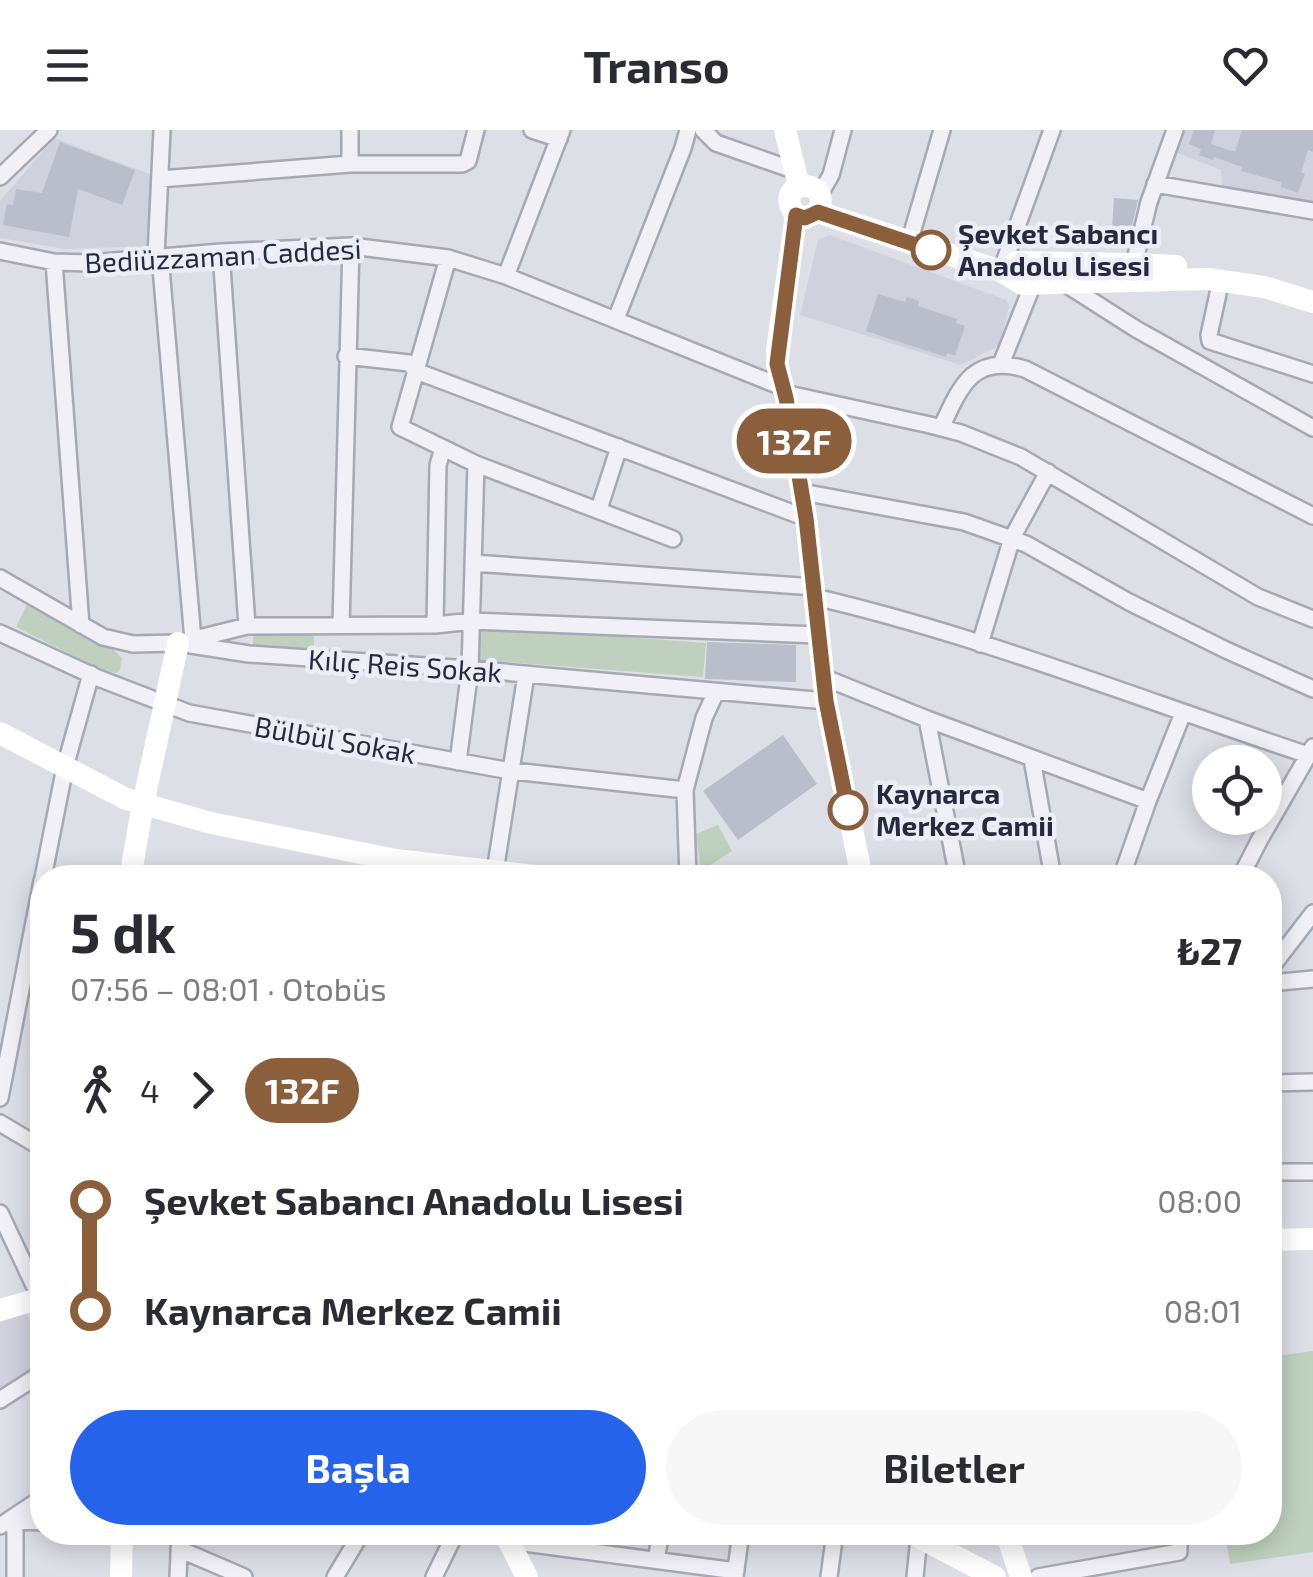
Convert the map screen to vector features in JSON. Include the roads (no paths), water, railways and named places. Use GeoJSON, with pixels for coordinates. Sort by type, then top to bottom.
{"type":"FeatureCollection","features":[{"type":"Feature","properties":{"kind":"street"},"geometry":{"type":"LineString","coordinates":[[0,177],[49,130]]}},
{"type":"Feature","properties":{"kind":"street"},"geometry":{"type":"LineString","coordinates":[[132,865],[164,703],[186,642],[158,256],[162,130]]}},
{"type":"Feature","properties":{"kind":"street"},"geometry":{"type":"LineString","coordinates":[[350,130],[350,164]]}},
{"type":"Feature","properties":{"kind":"street"},"geometry":{"type":"LineString","coordinates":[[160,180],[350,164],[466,162],[476,130]]}},
{"type":"Feature","properties":{"kind":"street"},"geometry":{"type":"LineString","coordinates":[[506,276],[560,134],[532,130]]}},
{"type":"Feature","properties":{"kind":"street"},"geometry":{"type":"LineString","coordinates":[[616,318],[688,130]]}},
{"type":"Feature","properties":{"kind":"street"},"geometry":{"type":"LineString","coordinates":[[785,130],[806,196],[777,364],[806,518],[824,689],[859,865]]}},
{"type":"Feature","properties":{"kind":"street"},"geometry":{"type":"LineString","coordinates":[[806,196],[831,175],[843,130]]}},
{"type":"Feature","properties":{"kind":"street"},"geometry":{"type":"LineString","coordinates":[[908,243],[942,130]]}},
{"type":"Feature","properties":{"kind":"street"},"geometry":{"type":"LineString","coordinates":[[1002,271],[1052,130]]}},
{"type":"Feature","properties":{"kind":"street"},"geometry":{"type":"LineString","coordinates":[[1134,264],[1154,184],[1175,130]]}},
{"type":"Feature","properties":{"kind":"street"},"geometry":{"type":"LineString","coordinates":[[683,148],[708,135],[806,196],[908,243],[1002,271],[1022,284],[1221,280],[1264,287],[1313,302]]}},
{"type":"Feature","properties":{"kind":"street"},"geometry":{"type":"LineString","coordinates":[[1154,184],[1313,211]]}},
{"type":"Feature","properties":{"kind":"street"},"geometry":{"type":"LineString","coordinates":[[341,625],[350,246]]}},
{"type":"Feature","properties":{"kind":"street","name":"Bediüzzaman Caddesi"},"geometry":{"type":"LineString","coordinates":[[0,251],[54,262],[90,262],[350,246],[448,258],[616,318],[783,390],[940,428],[1021,456],[1258,596],[1313,619]]}},
{"type":"Feature","properties":{"kind":"street"},"geometry":{"type":"LineString","coordinates":[[221,252],[247,626]]}},
{"type":"Feature","properties":{"kind":"street"},"geometry":{"type":"LineString","coordinates":[[448,258],[400,427],[476,464],[672,538]]}},
{"type":"Feature","properties":{"kind":"street"},"geometry":{"type":"LineString","coordinates":[[54,262],[81,624]]}},
{"type":"Feature","properties":{"kind":"street"},"geometry":{"type":"LineString","coordinates":[[1002,271],[1018,262],[1134,264],[1258,275],[1313,288]]}},
{"type":"Feature","properties":{"kind":"street"},"geometry":{"type":"LineString","coordinates":[[1198,364],[1210,341],[1221,280]]}},
{"type":"Feature","properties":{"kind":"street"},"geometry":{"type":"LineString","coordinates":[[1064,283],[1136,329],[1313,428]]}},
{"type":"Feature","properties":{"kind":"street"},"geometry":{"type":"LineString","coordinates":[[1002,364],[1032,284]]}},
{"type":"Feature","properties":{"kind":"street"},"geometry":{"type":"LineString","coordinates":[[1210,341],[1313,374]]}},
{"type":"Feature","properties":{"kind":"street"},"geometry":{"type":"LineString","coordinates":[[346,356],[408,364],[806,518]]}},
{"type":"Feature","properties":{"kind":"street"},"geometry":{"type":"LineString","coordinates":[[940,428],[965,381],[976,371],[1002,364],[1025,369],[1313,516]]}},
{"type":"Feature","properties":{"kind":"street"},"geometry":{"type":"LineString","coordinates":[[599,509],[619,447]]}},
{"type":"Feature","properties":{"kind":"street"},"geometry":{"type":"LineString","coordinates":[[436,625],[438,465],[443,448]]}},
{"type":"Feature","properties":{"kind":"street"},"geometry":{"type":"LineString","coordinates":[[458,762],[470,669],[476,464]]}},
{"type":"Feature","properties":{"kind":"street"},"geometry":{"type":"LineString","coordinates":[[980,644],[1012,538],[1048,472]]}},
{"type":"Feature","properties":{"kind":"street"},"geometry":{"type":"LineString","coordinates":[[802,492],[964,522],[1012,538],[1130,602],[1313,689]]}},
{"type":"Feature","properties":{"kind":"street"},"geometry":{"type":"LineString","coordinates":[[473,563],[814,592],[1183,714],[1310,751],[1247,865]]}},
{"type":"Feature","properties":{"kind":"street","name":"Kılıç Reis Sokak"},"geometry":{"type":"LineString","coordinates":[[0,578],[104,637],[133,644],[186,642],[249,654],[716,692],[824,689],[927,719],[1148,801]]}},
{"type":"Feature","properties":{"kind":"street"},"geometry":{"type":"LineString","coordinates":[[186,642],[247,626],[436,625],[472,621],[817,635]]}},
{"type":"Feature","properties":{"kind":"street","name":"Bülbül Sokak"},"geometry":{"type":"LineString","coordinates":[[0,633],[190,713],[511,771],[685,790]]}},
{"type":"Feature","properties":{"kind":"street"},"geometry":{"type":"LineString","coordinates":[[46,865],[65,767],[91,674]]}},
{"type":"Feature","properties":{"kind":"street"},"geometry":{"type":"LineString","coordinates":[[496,865],[526,675]]}},
{"type":"Feature","properties":{"kind":"street"},"geometry":{"type":"LineString","coordinates":[[688,865],[685,790],[704,718],[716,692]]}},
{"type":"Feature","properties":{"kind":"street"},"geometry":{"type":"LineString","coordinates":[[1127,865],[1183,714]]}},
{"type":"Feature","properties":{"kind":"street"},"geometry":{"type":"LineString","coordinates":[[927,719],[955,865]]}},
{"type":"Feature","properties":{"kind":"street"},"geometry":{"type":"LineString","coordinates":[[0,733],[126,799],[212,824],[429,865]]}},
{"type":"Feature","properties":{"kind":"street"},"geometry":{"type":"LineString","coordinates":[[1032,759],[1051,865]]}},
{"type":"Feature","properties":{"kind":"street"},"geometry":{"type":"LineString","coordinates":[[1282,954],[1313,913]]}},
{"type":"Feature","properties":{"kind":"street"},"geometry":{"type":"LineString","coordinates":[[0,1098],[30,946]]}},
{"type":"Feature","properties":{"kind":"street"},"geometry":{"type":"LineString","coordinates":[[1282,982],[1313,980]]}},
{"type":"Feature","properties":{"kind":"street"},"geometry":{"type":"LineString","coordinates":[[1282,1083],[1313,1082]]}},
{"type":"Feature","properties":{"kind":"street"},"geometry":{"type":"LineString","coordinates":[[0,1123],[30,1141]]}},
{"type":"Feature","properties":{"kind":"street"},"geometry":{"type":"LineString","coordinates":[[1282,1172],[1313,1172]]}},
{"type":"Feature","properties":{"kind":"street"},"geometry":{"type":"LineString","coordinates":[[0,1214],[30,1275]]}},
{"type":"Feature","properties":{"kind":"street"},"geometry":{"type":"LineString","coordinates":[[1282,1239],[1313,1238]]}},
{"type":"Feature","properties":{"kind":"street"},"geometry":{"type":"LineString","coordinates":[[0,1310],[30,1301]]}},
{"type":"Feature","properties":{"kind":"street"},"geometry":{"type":"LineString","coordinates":[[0,1400],[30,1381]]}},
{"type":"Feature","properties":{"kind":"street"},"geometry":{"type":"LineString","coordinates":[[15,1577],[8,1522],[30,1506]]}},
{"type":"Feature","properties":{"kind":"street"},"geometry":{"type":"LineString","coordinates":[[121,1577],[122,1545]]}},
{"type":"Feature","properties":{"kind":"street"},"geometry":{"type":"LineString","coordinates":[[178,1577],[179,1545]]}},
{"type":"Feature","properties":{"kind":"street"},"geometry":{"type":"LineString","coordinates":[[186,1545],[244,1577]]}},
{"type":"Feature","properties":{"kind":"street"},"geometry":{"type":"LineString","coordinates":[[335,1577],[354,1545]]}},
{"type":"Feature","properties":{"kind":"street"},"geometry":{"type":"LineString","coordinates":[[434,1577],[450,1545]]}},
{"type":"Feature","properties":{"kind":"street"},"geometry":{"type":"LineString","coordinates":[[514,1558],[551,1545]]}},
{"type":"Feature","properties":{"kind":"street"},"geometry":{"type":"LineString","coordinates":[[588,1545],[736,1574],[739,1545]]}},
{"type":"Feature","properties":{"kind":"street"},"geometry":{"type":"LineString","coordinates":[[656,1560],[659,1545]]}},
{"type":"Feature","properties":{"kind":"street"},"geometry":{"type":"LineString","coordinates":[[829,1577],[833,1545]]}},
{"type":"Feature","properties":{"kind":"street"},"geometry":{"type":"LineString","coordinates":[[913,1545],[914,1577]]}},
{"type":"Feature","properties":{"kind":"street"},"geometry":{"type":"LineString","coordinates":[[934,1545],[995,1577]]}},
{"type":"Feature","properties":{"kind":"street"},"geometry":{"type":"LineString","coordinates":[[1010,1545],[1021,1577]]}},
{"type":"Feature","properties":{"kind":"street"},"geometry":{"type":"LineString","coordinates":[[1038,1577],[1179,1552],[1179,1545]]}},
{"type":"Feature","properties":{"kind":"place","name":"Şevket Sabancı Anadolu Lisesi"},"geometry":{"type":"Point","coordinates":[931,250]}},
{"type":"Feature","properties":{"kind":"place","name":"Kaynarca Merkez Camii"},"geometry":{"type":"Point","coordinates":[848,810]}}]}
